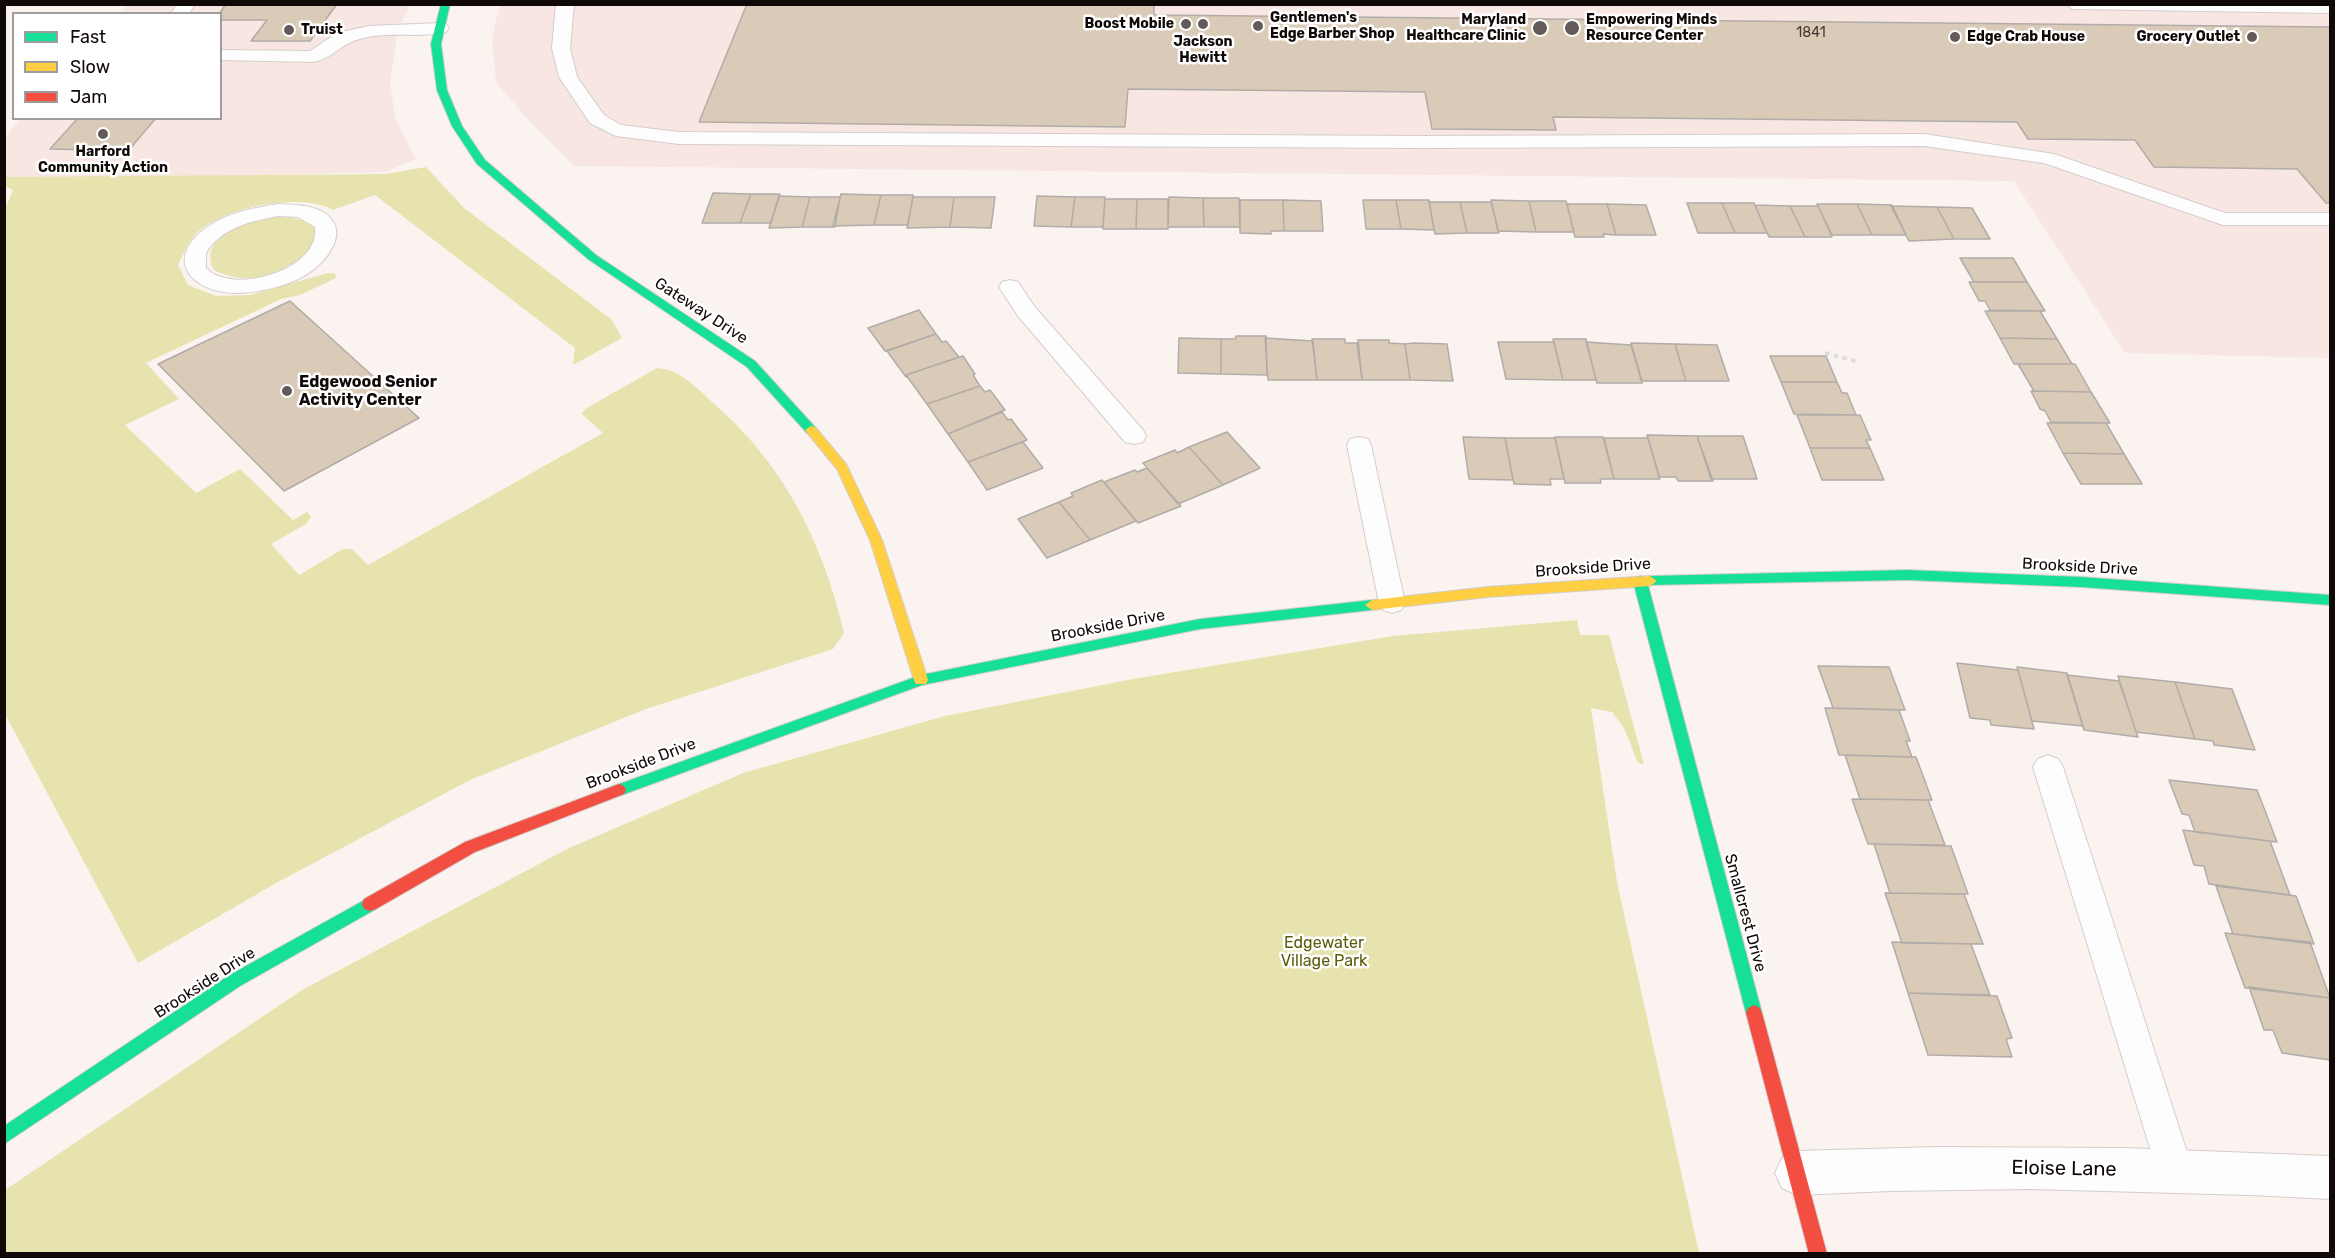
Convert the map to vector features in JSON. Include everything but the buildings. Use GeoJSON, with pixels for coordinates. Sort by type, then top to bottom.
{"type":"FeatureCollection","features":[{"type":"Feature","properties":{"kind":"street","name":"Gateway Drive"},"geometry":{"type":"LineString","coordinates":[[446,4],[436,45],[442,90],[457,126],[481,162],[592,257],[751,364],[792,407],[842,467],[876,540],[921,680]]}},
{"type":"Feature","properties":{"kind":"street","name":"Brookside Drive"},"geometry":{"type":"LineString","coordinates":[[4,1137],[234,981],[470,847],[741,744],[921,680],[1200,624],[1488,592],[1640,581],[1907,575],[2080,582],[2331,600]]}},
{"type":"Feature","properties":{"kind":"street","name":"Smallcrest Drive"},"geometry":{"type":"LineString","coordinates":[[1640,581],[1818,1254]]}},
{"type":"Feature","properties":{"kind":"street","name":"Eloise Lane"},"geometry":{"type":"LineString","coordinates":[[1797,1173],[1866,1169],[2063,1168],[2287,1174],[2331,1178]]}},
{"type":"Feature","properties":{"kind":"lane"},"geometry":{"type":"LineString","coordinates":[[566,4],[561,48],[568,77],[597,119],[616,130],[679,138],[1410,142],[1923,140],[2047,158],[2223,219],[2331,219]]}},
{"type":"Feature","properties":{"kind":"lane"},"geometry":{"type":"LineString","coordinates":[[2073,4],[2331,8]]}},
{"type":"Feature","properties":{"kind":"lane"},"geometry":{"type":"LineString","coordinates":[[222,54],[314,57],[343,37],[369,31],[440,28]]}},
{"type":"Feature","properties":{"kind":"lane"},"geometry":{"type":"LineString","coordinates":[[278,210],[300,211],[317,217],[327,227],[328,240],[320,254],[304,267],[273,280],[231,286],[210,283],[196,274],[192,261],[197,248],[210,234],[254,214],[278,210]]}},
{"type":"Feature","properties":{"kind":"lane"},"geometry":{"type":"LineString","coordinates":[[1010,287],[1026,311],[1134,436]]}},
{"type":"Feature","properties":{"kind":"lane"},"geometry":{"type":"LineString","coordinates":[[1359,445],[1392,603]]}},
{"type":"Feature","properties":{"kind":"lane"},"geometry":{"type":"LineString","coordinates":[[2048,767],[2175,1171]]}},
{"type":"Feature","properties":{"kind":"path"},"geometry":{"type":"LineString","coordinates":[[1825,353],[1859,362]]}},
{"type":"Feature","properties":{"kind":"shaded area"},"geometry":{"type":"Polygon","coordinates":[[[500,4],[2330,5],[2330,358],[2125,353],[2014,181],[574,166],[531,123],[496,82],[492,38],[500,4]]]}},
{"type":"Feature","properties":{"kind":"shaded area"},"geometry":{"type":"Polygon","coordinates":[[[128,5],[410,5],[398,29],[390,83],[395,118],[416,159],[385,172],[5,182],[5,138],[19,120],[222,120],[222,12],[121,12],[128,5]]]}},
{"type":"Feature","properties":{"kind":"green space"},"geometry":{"type":"Polygon","coordinates":[[[426,167],[464,208],[612,320],[622,338],[573,365],[575,348],[375,195],[333,210],[301,202],[260,205],[221,217],[194,236],[178,265],[188,285],[216,296],[250,295],[328,273],[335,273],[336,278],[300,295],[281,299],[146,363],[179,399],[125,425],[196,493],[240,469],[293,520],[307,512],[311,517],[306,524],[271,544],[299,575],[343,549],[352,549],[368,565],[603,433],[582,414],[585,409],[657,368],[665,369],[680,375],[693,385],[737,425],[779,478],[797,506],[824,566],[844,633],[833,649],[646,709],[470,780],[278,882],[138,963],[5,714],[4,211],[13,190],[5,186],[5,177],[386,174],[426,167]]]}},
{"type":"Feature","properties":{"kind":"green space"},"geometry":{"type":"Polygon","coordinates":[[[279,217],[299,219],[316,229],[314,248],[279,271],[254,278],[241,278],[214,270],[210,258],[213,247],[220,239],[243,226],[279,217]]]}},
{"type":"Feature","properties":{"kind":"green space","name":"Edgewater Village Park"},"geometry":{"type":"Polygon","coordinates":[[[1577,620],[1580,635],[1609,635],[1644,764],[1638,763],[1624,728],[1612,712],[1591,708],[1617,882],[1699,1253],[5,1253],[5,1190],[302,990],[567,849],[743,773],[945,716],[1133,679],[1393,636],[1577,620]]]}},
{"type":"Feature","properties":{"kind":"traffic: fast"},"geometry":{"type":"LineString","coordinates":[[446,4],[436,44],[442,90],[457,126],[481,162],[592,257],[751,364],[811,430]]}},
{"type":"Feature","properties":{"kind":"traffic: fast"},"geometry":{"type":"LineString","coordinates":[[1650,581],[1907,575],[2081,582],[2330,600]]}},
{"type":"Feature","properties":{"kind":"traffic: fast"},"geometry":{"type":"LineString","coordinates":[[1640,581],[1754,1013]]}},
{"type":"Feature","properties":{"kind":"traffic: fast"},"geometry":{"type":"LineString","coordinates":[[619,790],[921,680],[1200,624],[1372,605]]}},
{"type":"Feature","properties":{"kind":"traffic: fast"},"geometry":{"type":"LineString","coordinates":[[4,1136],[234,981],[370,904]]}},
{"type":"Feature","properties":{"kind":"traffic: slow"},"geometry":{"type":"LineString","coordinates":[[811,430],[842,467],[876,540],[921,680]]}},
{"type":"Feature","properties":{"kind":"traffic: slow"},"geometry":{"type":"LineString","coordinates":[[1372,605],[1488,592],[1650,581]]}},
{"type":"Feature","properties":{"kind":"traffic: jam"},"geometry":{"type":"LineString","coordinates":[[370,904],[470,847],[619,790]]}},
{"type":"Feature","properties":{"kind":"traffic: jam"},"geometry":{"type":"LineString","coordinates":[[1754,1013],[1818,1254]]}},
{"type":"Feature","properties":{"kind":"place","name":"Boost Mobile"},"geometry":{"type":"Point","coordinates":[1186,24]}},
{"type":"Feature","properties":{"kind":"place","name":"Jackson Hewitt"},"geometry":{"type":"Point","coordinates":[1203,24]}},
{"type":"Feature","properties":{"kind":"place","name":"Gentlemen's Edge Barber Shop"},"geometry":{"type":"Point","coordinates":[1258,26]}},
{"type":"Feature","properties":{"kind":"place","name":"Maryland Healthcare Clinic"},"geometry":{"type":"Point","coordinates":[1540,28]}},
{"type":"Feature","properties":{"kind":"place","name":"Empowering Minds Resource Center"},"geometry":{"type":"Point","coordinates":[1572,28]}},
{"type":"Feature","properties":{"kind":"place","name":"Truist"},"geometry":{"type":"Point","coordinates":[289,30]}},
{"type":"Feature","properties":{"kind":"place","name":"Edge Crab House"},"geometry":{"type":"Point","coordinates":[1955,37]}},
{"type":"Feature","properties":{"kind":"place","name":"Grocery Outlet"},"geometry":{"type":"Point","coordinates":[2252,37]}},
{"type":"Feature","properties":{"kind":"place","name":"Harford Community Action"},"geometry":{"type":"Point","coordinates":[103,134]}},
{"type":"Feature","properties":{"kind":"place","name":"Edgewood Senior Activity Center"},"geometry":{"type":"Point","coordinates":[287,391]}}]}
